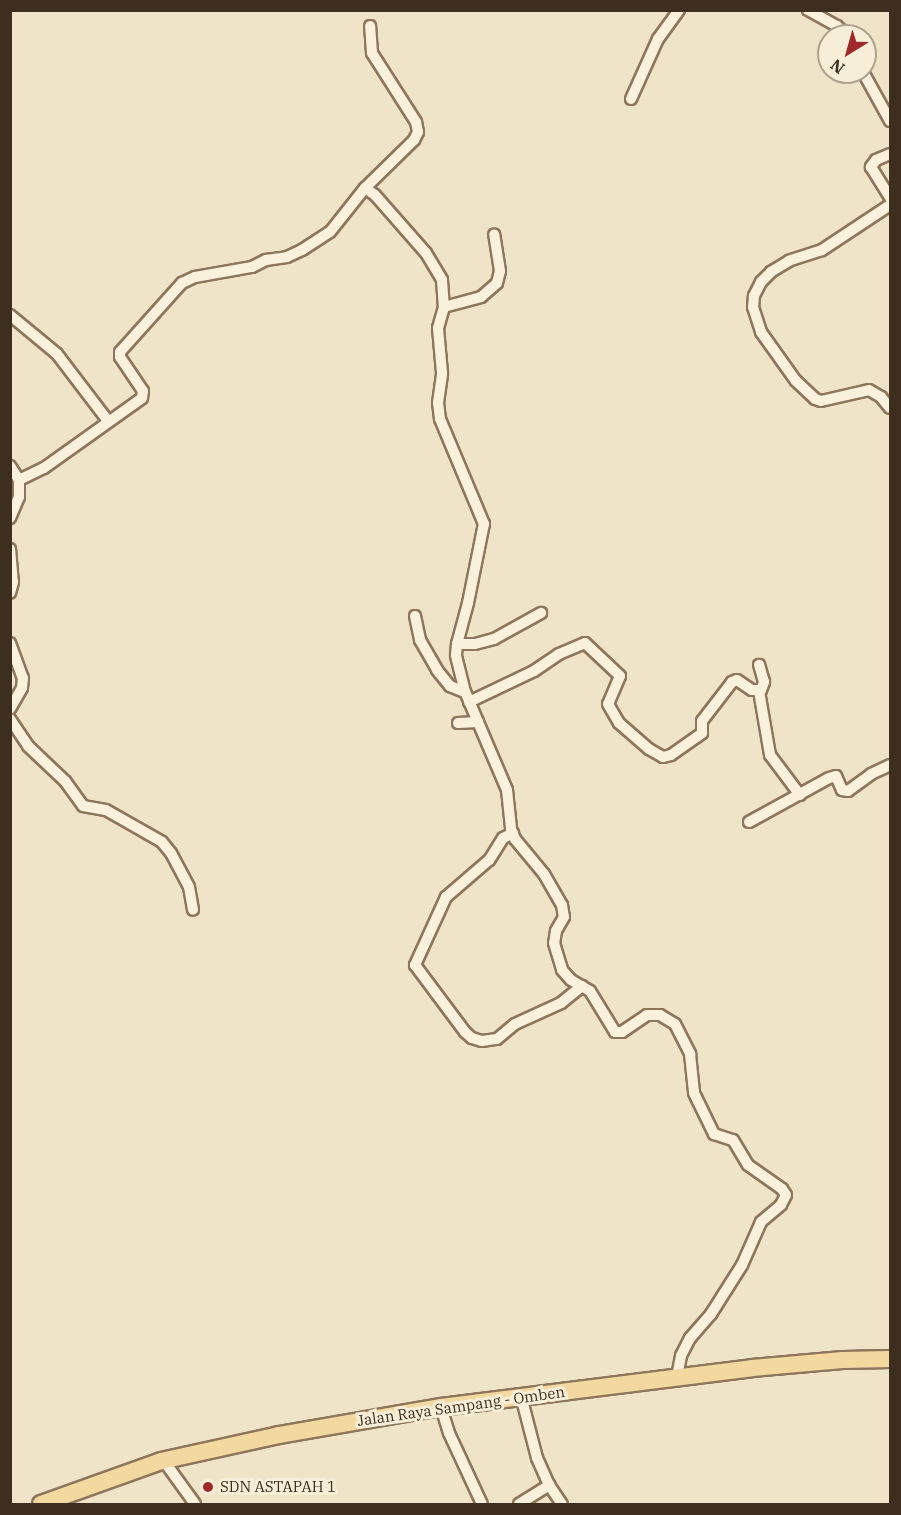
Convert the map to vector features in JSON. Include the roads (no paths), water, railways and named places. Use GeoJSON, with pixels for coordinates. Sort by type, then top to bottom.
{"type":"FeatureCollection","features":[{"type":"Feature","properties":{"kind":"main road","name":"Jalan Raya Sampang - Omben"},"geometry":{"type":"LineString","coordinates":[[41,1504],[141,1466],[279,1435],[441,1407],[677,1377],[843,1360],[891,1359]]}},
{"type":"Feature","properties":{"kind":"street"},"geometry":{"type":"LineString","coordinates":[[631,99],[658,39],[679,10]]}},
{"type":"Feature","properties":{"kind":"street"},"geometry":{"type":"LineString","coordinates":[[808,10],[833,24]]}},
{"type":"Feature","properties":{"kind":"street"},"geometry":{"type":"LineString","coordinates":[[19,480],[44,468],[108,421],[135,405],[143,394],[140,384],[119,355],[121,349],[182,283],[195,277],[252,267],[266,260],[287,257],[302,250],[330,232],[365,188],[414,140],[418,129],[372,53],[370,26]]}},
{"type":"Feature","properties":{"kind":"street"},"geometry":{"type":"LineString","coordinates":[[870,84],[891,121]]}},
{"type":"Feature","properties":{"kind":"street"},"geometry":{"type":"LineString","coordinates":[[891,154],[876,160],[871,167],[891,198]]}},
{"type":"Feature","properties":{"kind":"street"},"geometry":{"type":"LineString","coordinates":[[365,188],[375,195],[426,253],[442,280],[444,307],[438,328],[442,373],[438,411],[446,437],[482,513],[484,524],[468,603],[456,644],[456,655],[467,697],[507,790],[513,833],[562,906],[564,917],[554,937],[555,953],[567,977],[590,991],[615,1032],[622,1032],[646,1015],[660,1015],[675,1024],[690,1054],[694,1093],[714,1134],[733,1140],[748,1165],[786,1194],[781,1205],[760,1222],[742,1265],[711,1314],[690,1338],[681,1356],[677,1377]]}},
{"type":"Feature","properties":{"kind":"street"},"geometry":{"type":"LineString","coordinates":[[891,205],[822,250],[789,261],[771,272],[761,282],[754,296],[753,307],[761,332],[796,381],[813,398],[821,401],[869,390],[881,397],[891,408]]}},
{"type":"Feature","properties":{"kind":"street"},"geometry":{"type":"LineString","coordinates":[[444,307],[481,297],[497,283],[500,271],[494,234]]}},
{"type":"Feature","properties":{"kind":"street"},"geometry":{"type":"LineString","coordinates":[[10,315],[57,354],[108,421]]}},
{"type":"Feature","properties":{"kind":"street"},"geometry":{"type":"LineString","coordinates":[[10,466],[19,480],[19,497],[10,518]]}},
{"type":"Feature","properties":{"kind":"street"},"geometry":{"type":"LineString","coordinates":[[10,549],[14,582],[10,593]]}},
{"type":"Feature","properties":{"kind":"street"},"geometry":{"type":"LineString","coordinates":[[456,644],[475,644],[494,639],[541,613]]}},
{"type":"Feature","properties":{"kind":"street"},"geometry":{"type":"LineString","coordinates":[[415,616],[420,640],[437,670],[450,686],[467,697]]}},
{"type":"Feature","properties":{"kind":"street"},"geometry":{"type":"LineString","coordinates":[[10,643],[23,678],[22,688],[10,709]]}},
{"type":"Feature","properties":{"kind":"street"},"geometry":{"type":"LineString","coordinates":[[467,697],[534,671],[559,654],[585,643],[620,676],[608,702],[619,723],[649,749],[663,757],[671,755],[702,733],[702,722],[732,682],[737,680],[759,691]]}},
{"type":"Feature","properties":{"kind":"street"},"geometry":{"type":"LineString","coordinates":[[759,665],[764,682],[759,691],[770,755],[800,795]]}},
{"type":"Feature","properties":{"kind":"street"},"geometry":{"type":"LineString","coordinates":[[10,719],[28,746],[64,781],[83,806],[106,810],[162,842],[171,853],[189,887],[193,910]]}},
{"type":"Feature","properties":{"kind":"street"},"geometry":{"type":"LineString","coordinates":[[458,723],[478,722]]}},
{"type":"Feature","properties":{"kind":"street"},"geometry":{"type":"LineString","coordinates":[[749,822],[834,776],[838,778],[842,790],[848,791],[871,774],[891,765]]}},
{"type":"Feature","properties":{"kind":"street"},"geometry":{"type":"LineString","coordinates":[[513,833],[503,838],[489,860],[446,897],[414,965],[465,1032],[472,1038],[482,1041],[497,1039],[515,1024],[561,1003],[582,986]]}},
{"type":"Feature","properties":{"kind":"street"},"geometry":{"type":"LineString","coordinates":[[521,1396],[537,1458],[549,1485],[562,1504]]}},
{"type":"Feature","properties":{"kind":"street"},"geometry":{"type":"LineString","coordinates":[[441,1407],[449,1433],[483,1504]]}},
{"type":"Feature","properties":{"kind":"street"},"geometry":{"type":"LineString","coordinates":[[164,1461],[195,1504]]}},
{"type":"Feature","properties":{"kind":"street"},"geometry":{"type":"LineString","coordinates":[[519,1504],[549,1485]]}},
{"type":"Feature","properties":{"kind":"place","name":"SDN ASTAPAH 1"},"geometry":{"type":"Point","coordinates":[208,1487]}}]}
